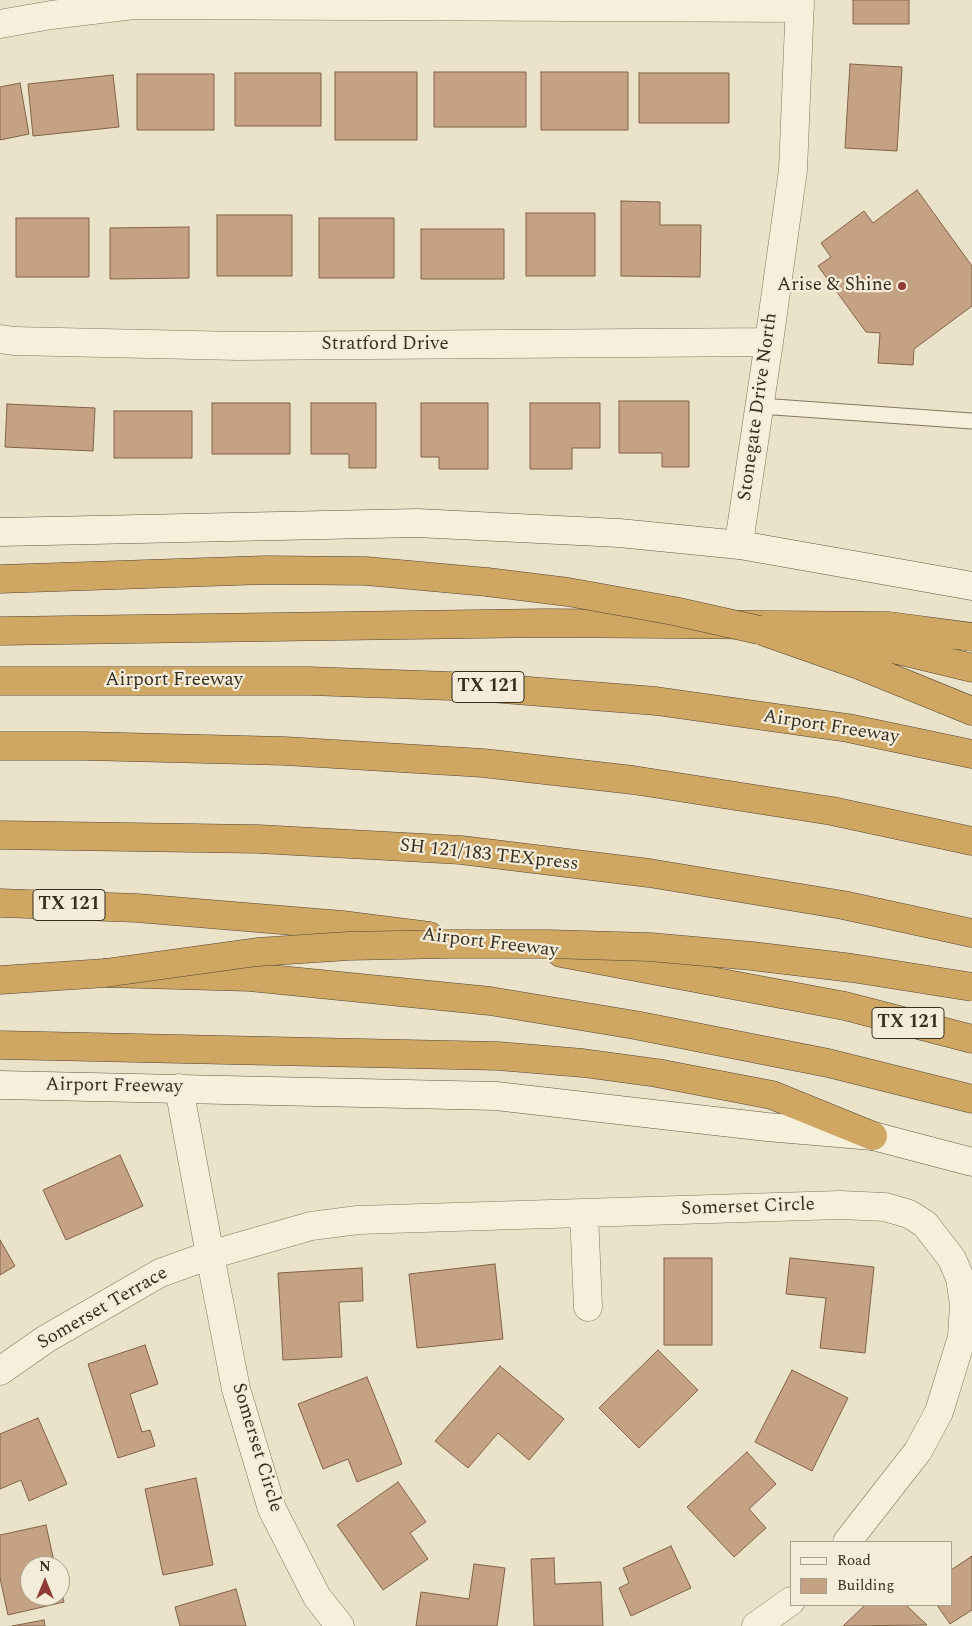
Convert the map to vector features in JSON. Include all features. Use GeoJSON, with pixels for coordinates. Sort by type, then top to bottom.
{"type":"FeatureCollection","features":[{"type":"Feature","properties":{"kind":"highway"},"geometry":{"type":"LineString","coordinates":[[0,579],[276,570],[366,571],[487,582],[588,596],[674,611],[759,630],[864,642],[972,668]]}},
{"type":"Feature","properties":{"kind":"highway"},"geometry":{"type":"LineString","coordinates":[[0,631],[546,623],[889,626],[972,637]]}},
{"type":"Feature","properties":{"kind":"highway"},"geometry":{"type":"LineString","coordinates":[[759,630],[858,665],[972,711]]}},
{"type":"Feature","properties":{"kind":"highway","name":"Airport Freeway"},"geometry":{"type":"LineString","coordinates":[[0,681],[309,682],[478,686],[656,701],[848,728],[972,754]]}},
{"type":"Feature","properties":{"kind":"highway"},"geometry":{"type":"LineString","coordinates":[[0,746],[284,751],[483,763],[633,780],[832,811],[972,841]]}},
{"type":"Feature","properties":{"kind":"highway","name":"SH 121/183 TEXpress"},"geometry":{"type":"LineString","coordinates":[[0,835],[258,838],[462,850],[649,873],[843,905],[972,933]]}},
{"type":"Feature","properties":{"kind":"highway","name":"Airport Freeway"},"geometry":{"type":"LineString","coordinates":[[0,903],[137,908],[342,925],[579,956],[844,1006],[972,1039]]}},
{"type":"Feature","properties":{"kind":"highway"},"geometry":{"type":"LineString","coordinates":[[0,980],[105,973],[257,952],[449,944],[548,944],[650,947],[752,956],[852,968],[972,987]]}},
{"type":"Feature","properties":{"kind":"highway"},"geometry":{"type":"LineString","coordinates":[[105,973],[250,977],[490,1001],[635,1025],[828,1063],[972,1099]]}},
{"type":"Feature","properties":{"kind":"highway"},"geometry":{"type":"LineString","coordinates":[[0,1045],[498,1056],[583,1063],[657,1074],[772,1095],[873,1136]]}},
{"type":"Feature","properties":{"kind":"street"},"geometry":{"type":"LineString","coordinates":[[0,24],[51,8],[134,5],[381,3],[800,4]]}},
{"type":"Feature","properties":{"kind":"street","name":"Stonegate Drive North"},"geometry":{"type":"LineString","coordinates":[[740,545],[793,170],[800,4]]}},
{"type":"Feature","properties":{"kind":"street","name":"Stratford Drive"},"geometry":{"type":"LineString","coordinates":[[0,338],[14,341],[238,346],[770,342]]}},
{"type":"Feature","properties":{"kind":"street"},"geometry":{"type":"LineString","coordinates":[[0,532],[417,524],[619,533],[740,545],[972,586]]}},
{"type":"Feature","properties":{"kind":"street","name":"Airport Freeway"},"geometry":{"type":"LineString","coordinates":[[0,1085],[496,1096],[767,1127],[873,1136],[972,1162]]}},
{"type":"Feature","properties":{"kind":"street","name":"Somerset Circle"},"geometry":{"type":"LineString","coordinates":[[179,1088],[236,1389],[272,1509],[317,1597],[340,1626]]}},
{"type":"Feature","properties":{"kind":"street","name":"Somerset Circle"},"geometry":{"type":"LineString","coordinates":[[210,1255],[311,1226],[358,1220],[840,1205],[885,1207],[910,1214],[925,1224],[952,1259],[960,1278],[964,1304],[962,1336],[939,1412],[918,1451],[847,1541]]}},
{"type":"Feature","properties":{"kind":"street"},"geometry":{"type":"LineString","coordinates":[[584,1213],[588,1308]]}},
{"type":"Feature","properties":{"kind":"street","name":"Somerset Terrace"},"geometry":{"type":"LineString","coordinates":[[0,1371],[46,1339],[160,1273],[210,1255]]}},
{"type":"Feature","properties":{"kind":"street"},"geometry":{"type":"LineString","coordinates":[[756,1626],[790,1602]]}},
{"type":"Feature","properties":{"kind":"lane"},"geometry":{"type":"LineString","coordinates":[[760,406],[972,421]]}},
{"type":"Feature","properties":{"kind":"building"},"geometry":{"type":"Polygon","coordinates":[[[853,0],[909,0],[909,24],[853,24],[853,0]]]}},
{"type":"Feature","properties":{"kind":"building"},"geometry":{"type":"Polygon","coordinates":[[[850,64],[902,67],[897,151],[845,148],[850,64]]]}},
{"type":"Feature","properties":{"kind":"building"},"geometry":{"type":"Polygon","coordinates":[[[335,72],[417,72],[417,140],[335,140],[335,72]]]}},
{"type":"Feature","properties":{"kind":"building"},"geometry":{"type":"Polygon","coordinates":[[[434,72],[526,72],[526,127],[434,127],[434,72]]]}},
{"type":"Feature","properties":{"kind":"building"},"geometry":{"type":"Polygon","coordinates":[[[541,72],[628,72],[628,130],[541,130],[541,72]]]}},
{"type":"Feature","properties":{"kind":"building"},"geometry":{"type":"Polygon","coordinates":[[[235,73],[321,73],[321,126],[235,126],[235,73]]]}},
{"type":"Feature","properties":{"kind":"building"},"geometry":{"type":"Polygon","coordinates":[[[639,73],[729,73],[729,123],[639,123],[639,73]]]}},
{"type":"Feature","properties":{"kind":"building"},"geometry":{"type":"Polygon","coordinates":[[[137,74],[214,74],[214,130],[137,130],[137,74]]]}},
{"type":"Feature","properties":{"kind":"building"},"geometry":{"type":"Polygon","coordinates":[[[113,75],[119,127],[33,136],[28,84],[113,75]]]}},
{"type":"Feature","properties":{"kind":"building"},"geometry":{"type":"Polygon","coordinates":[[[20,83],[29,134],[0,140],[0,87],[20,83]]]}},
{"type":"Feature","properties":{"kind":"building","name":"Arise & Shine"},"geometry":{"type":"Polygon","coordinates":[[[917,190],[972,266],[972,306],[914,349],[913,365],[878,363],[880,333],[866,332],[818,266],[831,257],[821,243],[864,211],[873,223],[917,190]]]}},
{"type":"Feature","properties":{"kind":"building"},"geometry":{"type":"Polygon","coordinates":[[[621,201],[660,202],[660,225],[701,225],[700,277],[621,276],[621,201]]]}},
{"type":"Feature","properties":{"kind":"building"},"geometry":{"type":"Polygon","coordinates":[[[526,213],[595,213],[595,276],[526,276],[526,213]]]}},
{"type":"Feature","properties":{"kind":"building"},"geometry":{"type":"Polygon","coordinates":[[[217,215],[292,215],[292,276],[217,276],[217,215]]]}},
{"type":"Feature","properties":{"kind":"building"},"geometry":{"type":"Polygon","coordinates":[[[16,218],[89,218],[89,277],[16,277],[16,218]]]}},
{"type":"Feature","properties":{"kind":"building"},"geometry":{"type":"Polygon","coordinates":[[[319,218],[394,218],[394,278],[319,278],[319,218]]]}},
{"type":"Feature","properties":{"kind":"building"},"geometry":{"type":"Polygon","coordinates":[[[189,227],[189,278],[110,279],[110,228],[189,227]]]}},
{"type":"Feature","properties":{"kind":"building"},"geometry":{"type":"Polygon","coordinates":[[[421,229],[504,229],[504,279],[421,279],[421,229]]]}},
{"type":"Feature","properties":{"kind":"building"},"geometry":{"type":"Polygon","coordinates":[[[619,401],[689,401],[689,467],[662,467],[662,453],[619,453],[619,401]]]}},
{"type":"Feature","properties":{"kind":"building"},"geometry":{"type":"Polygon","coordinates":[[[212,403],[290,403],[290,454],[212,454],[212,403]]]}},
{"type":"Feature","properties":{"kind":"building"},"geometry":{"type":"Polygon","coordinates":[[[311,403],[376,403],[376,468],[349,468],[349,454],[311,454],[311,403]]]}},
{"type":"Feature","properties":{"kind":"building"},"geometry":{"type":"Polygon","coordinates":[[[421,403],[488,403],[488,469],[439,469],[439,457],[421,457],[421,403]]]}},
{"type":"Feature","properties":{"kind":"building"},"geometry":{"type":"Polygon","coordinates":[[[530,403],[600,403],[600,448],[572,448],[572,469],[530,469],[530,403]]]}},
{"type":"Feature","properties":{"kind":"building"},"geometry":{"type":"Polygon","coordinates":[[[7,404],[95,408],[93,451],[5,447],[7,404]]]}},
{"type":"Feature","properties":{"kind":"building"},"geometry":{"type":"Polygon","coordinates":[[[114,411],[192,411],[192,458],[114,458],[114,411]]]}},
{"type":"Feature","properties":{"kind":"building"},"geometry":{"type":"Polygon","coordinates":[[[120,1155],[143,1206],[66,1240],[43,1190],[120,1155]]]}},
{"type":"Feature","properties":{"kind":"building"},"geometry":{"type":"Polygon","coordinates":[[[0,1240],[15,1266],[0,1275],[0,1240]]]}},
{"type":"Feature","properties":{"kind":"building"},"geometry":{"type":"Polygon","coordinates":[[[664,1258],[712,1258],[712,1345],[664,1345],[664,1258]]]}},
{"type":"Feature","properties":{"kind":"building"},"geometry":{"type":"Polygon","coordinates":[[[790,1258],[874,1267],[865,1353],[820,1348],[826,1298],[786,1294],[790,1258]]]}},
{"type":"Feature","properties":{"kind":"building"},"geometry":{"type":"Polygon","coordinates":[[[495,1264],[503,1339],[417,1348],[409,1274],[495,1264]]]}},
{"type":"Feature","properties":{"kind":"building"},"geometry":{"type":"Polygon","coordinates":[[[362,1268],[363,1301],[339,1302],[342,1357],[283,1360],[278,1273],[362,1268]]]}},
{"type":"Feature","properties":{"kind":"building"},"geometry":{"type":"Polygon","coordinates":[[[145,1345],[158,1384],[130,1394],[142,1432],[150,1430],[155,1446],[118,1458],[88,1364],[145,1345]]]}},
{"type":"Feature","properties":{"kind":"building"},"geometry":{"type":"Polygon","coordinates":[[[658,1350],[698,1390],[639,1448],[599,1408],[658,1350]]]}},
{"type":"Feature","properties":{"kind":"building"},"geometry":{"type":"Polygon","coordinates":[[[500,1366],[564,1419],[529,1460],[498,1433],[468,1468],[435,1441],[500,1366]]]}},
{"type":"Feature","properties":{"kind":"building"},"geometry":{"type":"Polygon","coordinates":[[[792,1370],[848,1398],[812,1471],[755,1442],[792,1370]]]}},
{"type":"Feature","properties":{"kind":"building"},"geometry":{"type":"Polygon","coordinates":[[[367,1377],[402,1464],[357,1482],[348,1459],[323,1469],[298,1404],[367,1377]]]}},
{"type":"Feature","properties":{"kind":"building"},"geometry":{"type":"Polygon","coordinates":[[[38,1418],[67,1484],[29,1501],[21,1480],[0,1489],[0,1434],[38,1418]]]}},
{"type":"Feature","properties":{"kind":"building"},"geometry":{"type":"Polygon","coordinates":[[[747,1452],[776,1484],[749,1509],[766,1528],[734,1557],[687,1507],[747,1452]]]}},
{"type":"Feature","properties":{"kind":"building"},"geometry":{"type":"Polygon","coordinates":[[[196,1478],[213,1565],[163,1575],[145,1489],[196,1478]]]}},
{"type":"Feature","properties":{"kind":"building"},"geometry":{"type":"Polygon","coordinates":[[[398,1482],[426,1522],[410,1533],[428,1559],[383,1590],[337,1525],[398,1482]]]}},
{"type":"Feature","properties":{"kind":"building"},"geometry":{"type":"Polygon","coordinates":[[[46,1525],[53,1556],[20,1556],[20,1606],[47,1606],[8,1615],[0,1578],[0,1535],[46,1525]]]}},
{"type":"Feature","properties":{"kind":"building"},"geometry":{"type":"Polygon","coordinates":[[[671,1546],[691,1588],[631,1616],[619,1588],[629,1583],[623,1568],[671,1546]]]}},
{"type":"Feature","properties":{"kind":"building"},"geometry":{"type":"Polygon","coordinates":[[[972,1556],[972,1610],[950,1624],[938,1606],[952,1606],[952,1569],[972,1556]]]}},
{"type":"Feature","properties":{"kind":"building"},"geometry":{"type":"Polygon","coordinates":[[[554,1558],[555,1584],[601,1582],[603,1626],[534,1626],[531,1559],[554,1558]]]}},
{"type":"Feature","properties":{"kind":"building"},"geometry":{"type":"Polygon","coordinates":[[[474,1564],[505,1568],[497,1626],[416,1626],[421,1592],[469,1599],[474,1564]]]}},
{"type":"Feature","properties":{"kind":"building"},"geometry":{"type":"Polygon","coordinates":[[[236,1589],[246,1626],[180,1626],[175,1607],[236,1589]]]}},
{"type":"Feature","properties":{"kind":"building"},"geometry":{"type":"Polygon","coordinates":[[[864,1606],[907,1606],[927,1625],[843,1626],[864,1606]]]}},
{"type":"Feature","properties":{"kind":"building"},"geometry":{"type":"Polygon","coordinates":[[[44,1620],[45,1626],[12,1626],[44,1620]]]}},
{"type":"Feature","properties":{"kind":"place","name":"Arise & Shine"},"geometry":{"type":"Point","coordinates":[902,286]}}]}
